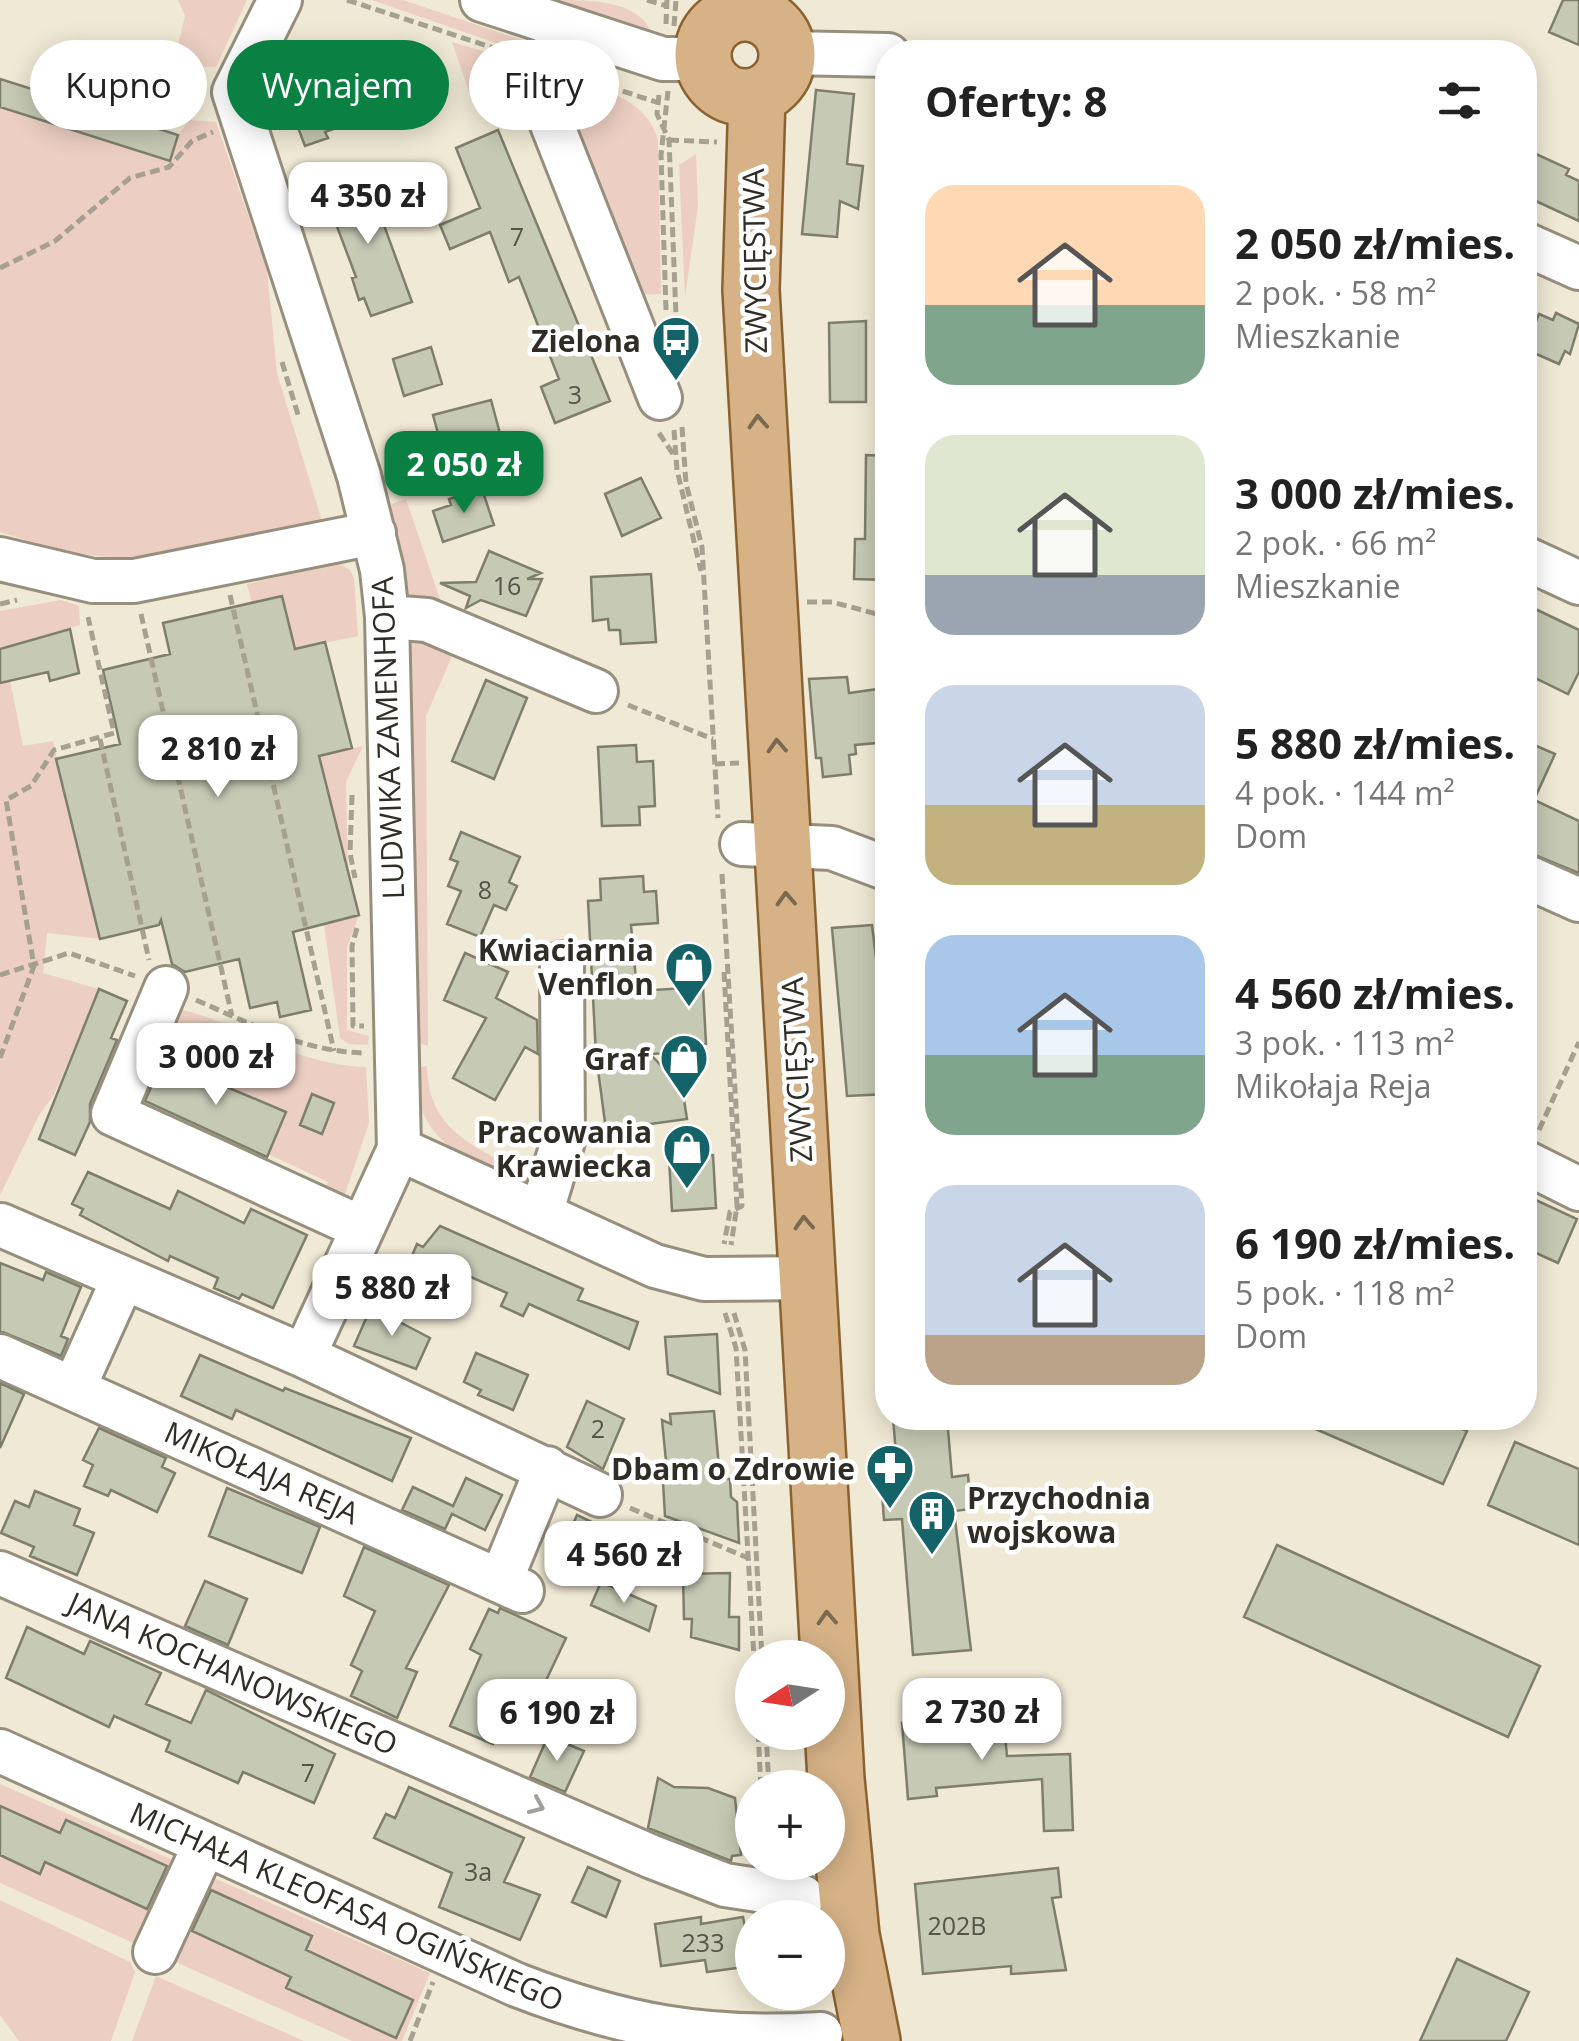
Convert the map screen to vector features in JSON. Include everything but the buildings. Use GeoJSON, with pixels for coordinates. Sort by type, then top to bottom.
{"type":"FeatureCollection","features":[{"type":"Feature","properties":{"kind":"main road"},"geometry":{"type":"LineString","coordinates":[[746,12],[769,41],[724,93],[686,60],[722,19],[746,12]]}},
{"type":"Feature","properties":{"kind":"main road","name":"ZWYCIĘSTWA"},"geometry":{"type":"LineString","coordinates":[[769,41],[751,290],[733,846],[807,1278],[838,1816],[852,1935],[846,2038]]}},
{"type":"Feature","properties":{"kind":"street","name":"LUDWIKA ZAMENHOFA"},"geometry":{"type":"LineString","coordinates":[[260,40],[280,0]]}},
{"type":"Feature","properties":{"kind":"street"},"geometry":{"type":"LineString","coordinates":[[482,0],[562,27],[686,60]]}},
{"type":"Feature","properties":{"kind":"street"},"geometry":{"type":"LineString","coordinates":[[562,27],[548,66],[544,104],[667,412]]}},
{"type":"Feature","properties":{"kind":"street"},"geometry":{"type":"LineString","coordinates":[[769,41],[875,53]]}},
{"type":"Feature","properties":{"kind":"street","name":"LUDWIKA ZAMENHOFA"},"geometry":{"type":"LineString","coordinates":[[245,130],[374,533],[387,617],[385,1054],[398,1149],[304,1356]]}},
{"type":"Feature","properties":{"kind":"street"},"geometry":{"type":"LineString","coordinates":[[1537,249],[1579,268]]}},
{"type":"Feature","properties":{"kind":"street"},"geometry":{"type":"LineString","coordinates":[[0,559],[93,581],[134,581],[374,533]]}},
{"type":"Feature","properties":{"kind":"street"},"geometry":{"type":"LineString","coordinates":[[1537,564],[1579,583]]}},
{"type":"Feature","properties":{"kind":"street"},"geometry":{"type":"LineString","coordinates":[[387,617],[427,620],[596,691]]}},
{"type":"Feature","properties":{"kind":"street"},"geometry":{"type":"LineString","coordinates":[[733,846],[832,848],[875,863]]}},
{"type":"Feature","properties":{"kind":"street"},"geometry":{"type":"LineString","coordinates":[[1537,881],[1579,900]]}},
{"type":"Feature","properties":{"kind":"street"},"geometry":{"type":"LineString","coordinates":[[541,1214],[562,1142],[562,963]]}},
{"type":"Feature","properties":{"kind":"street"},"geometry":{"type":"LineString","coordinates":[[160,985],[113,1114],[362,1228]]}},
{"type":"Feature","properties":{"kind":"street"},"geometry":{"type":"LineString","coordinates":[[398,1149],[655,1266],[807,1278]]}},
{"type":"Feature","properties":{"kind":"street"},"geometry":{"type":"LineString","coordinates":[[1537,1159],[1579,1188]]}},
{"type":"Feature","properties":{"kind":"street"},"geometry":{"type":"LineString","coordinates":[[2,1225],[304,1356],[600,1495]]}},
{"type":"Feature","properties":{"kind":"street"},"geometry":{"type":"LineString","coordinates":[[74,1388],[123,1279]]}},
{"type":"Feature","properties":{"kind":"street","name":"MIKOŁAJA REJA"},"geometry":{"type":"LineString","coordinates":[[0,1356],[512,1586],[546,1468]]}},
{"type":"Feature","properties":{"kind":"street","name":"JANA KOCHANOWSKIEGO"},"geometry":{"type":"LineString","coordinates":[[0,1574],[650,1856],[725,1885],[803,1898]]}},
{"type":"Feature","properties":{"kind":"street","name":"MICHAŁA KLEOFASA OGIŃSKIEGO"},"geometry":{"type":"LineString","coordinates":[[0,1751],[518,1985],[602,2016],[724,2039],[846,2038]]}},
{"type":"Feature","properties":{"kind":"street"},"geometry":{"type":"LineString","coordinates":[[156,1952],[205,1844]]}},
{"type":"Feature","properties":{"kind":"path"},"geometry":{"type":"LineString","coordinates":[[648,0],[675,9]]}},
{"type":"Feature","properties":{"kind":"path"},"geometry":{"type":"LineString","coordinates":[[665,316],[661,155],[686,60],[676,0]]}},
{"type":"Feature","properties":{"kind":"path"},"geometry":{"type":"LineString","coordinates":[[0,268],[55,240],[130,178],[169,167],[192,141],[227,121]]}},
{"type":"Feature","properties":{"kind":"path"},"geometry":{"type":"LineString","coordinates":[[667,412],[703,585],[711,738],[733,846],[742,1206],[730,1212],[714,1297],[735,1340],[753,1640]]}},
{"type":"Feature","properties":{"kind":"path"},"geometry":{"type":"LineString","coordinates":[[222,564],[334,1050]]}},
{"type":"Feature","properties":{"kind":"path"},"geometry":{"type":"LineString","coordinates":[[134,581],[232,1016]]}},
{"type":"Feature","properties":{"kind":"path"},"geometry":{"type":"LineString","coordinates":[[790,602],[832,602],[875,614]]}},
{"type":"Feature","properties":{"kind":"path"},"geometry":{"type":"LineString","coordinates":[[0,1058],[34,966],[3,801],[31,786],[54,750],[114,733],[86,611]]}},
{"type":"Feature","properties":{"kind":"path"},"geometry":{"type":"LineString","coordinates":[[596,691],[711,738]]}},
{"type":"Feature","properties":{"kind":"path"},"geometry":{"type":"LineString","coordinates":[[711,738],[733,846],[737,1206],[736,1230],[721,1269],[745,1350],[761,1640]]}},
{"type":"Feature","properties":{"kind":"path"},"geometry":{"type":"LineString","coordinates":[[100,739],[160,985]]}},
{"type":"Feature","properties":{"kind":"path"},"geometry":{"type":"LineString","coordinates":[[353,782],[350,853],[356,883]]}},
{"type":"Feature","properties":{"kind":"path"},"geometry":{"type":"LineString","coordinates":[[361,912],[352,946],[353,1026],[366,1026],[374,1033],[385,1054]]}},
{"type":"Feature","properties":{"kind":"path"},"geometry":{"type":"LineString","coordinates":[[0,975],[69,953],[160,985],[277,1036],[334,1050],[385,1054]]}},
{"type":"Feature","properties":{"kind":"path"},"geometry":{"type":"LineString","coordinates":[[1537,1135],[1579,1042]]}},
{"type":"Feature","properties":{"kind":"path"},"geometry":{"type":"LineString","coordinates":[[600,1495],[748,1558]]}},
{"type":"Feature","properties":{"kind":"path"},"geometry":{"type":"LineString","coordinates":[[410,2041],[438,1970]]}},
{"type":"Feature","properties":{"kind":"shaded area"},"geometry":{"type":"Polygon","coordinates":[[[178,0],[247,0],[216,67],[207,67],[207,40],[179,40],[185,16],[178,0]]]}},
{"type":"Feature","properties":{"kind":"shaded area"},"geometry":{"type":"Polygon","coordinates":[[[372,0],[403,0],[522,40],[487,40],[372,0]]]}},
{"type":"Feature","properties":{"kind":"shaded area"},"geometry":{"type":"Polygon","coordinates":[[[553,0],[622,7],[643,19],[650,29],[553,0]]]}},
{"type":"Feature","properties":{"kind":"shaded area"},"geometry":{"type":"Polygon","coordinates":[[[452,42],[469,47],[469,92],[452,42]]]}},
{"type":"Feature","properties":{"kind":"shaded area"},"geometry":{"type":"Polygon","coordinates":[[[619,97],[642,112],[658,140],[661,294],[637,295],[574,130],[619,130],[619,97]]]}},
{"type":"Feature","properties":{"kind":"shaded area"},"geometry":{"type":"Polygon","coordinates":[[[0,107],[30,117],[30,130],[72,130],[169,161],[182,130],[207,130],[207,121],[216,122],[267,270],[277,373],[322,521],[215,546],[134,557],[80,553],[0,532],[0,107]]]}},
{"type":"Feature","properties":{"kind":"shaded area"},"geometry":{"type":"Polygon","coordinates":[[[696,154],[698,206],[685,297],[679,165],[696,154]]]}},
{"type":"Feature","properties":{"kind":"shaded area"},"geometry":{"type":"Polygon","coordinates":[[[406,499],[443,608],[409,606],[391,504],[406,499]]]}},
{"type":"Feature","properties":{"kind":"shaded area"},"geometry":{"type":"Polygon","coordinates":[[[338,563],[350,570],[354,578],[358,636],[295,649],[283,596],[252,603],[247,584],[338,563]]]}},
{"type":"Feature","properties":{"kind":"shaded area"},"geometry":{"type":"Polygon","coordinates":[[[61,600],[79,606],[80,625],[0,649],[0,611],[61,600]]]}},
{"type":"Feature","properties":{"kind":"shaded area"},"geometry":{"type":"Polygon","coordinates":[[[410,630],[456,647],[426,716],[428,1046],[413,1041],[410,630]]]}},
{"type":"Feature","properties":{"kind":"shaded area"},"geometry":{"type":"Polygon","coordinates":[[[10,680],[23,746],[53,741],[100,939],[47,933],[43,973],[99,989],[54,1095],[39,1115],[0,1195],[0,683],[10,680]]]}},
{"type":"Feature","properties":{"kind":"shaded area"},"geometry":{"type":"Polygon","coordinates":[[[363,746],[346,782],[348,870],[319,756],[363,746]]]}},
{"type":"Feature","properties":{"kind":"shaded area"},"geometry":{"type":"Polygon","coordinates":[[[359,915],[347,947],[347,1030],[369,1036],[368,1045],[349,1044],[340,1038],[324,925],[359,915]]]}},
{"type":"Feature","properties":{"kind":"shaded area"},"geometry":{"type":"Polygon","coordinates":[[[175,1008],[313,1059],[366,1067],[369,1123],[342,1203],[321,1199],[328,1182],[268,1154],[285,1112],[148,1053],[175,1008]]]}},
{"type":"Feature","properties":{"kind":"shaded area"},"geometry":{"type":"Polygon","coordinates":[[[427,1066],[436,1107],[459,1135],[529,1176],[542,1152],[537,1190],[470,1160],[437,1135],[418,1096],[415,1068],[427,1066]]]}},
{"type":"Feature","properties":{"kind":"shaded area"},"geometry":{"type":"Polygon","coordinates":[[[0,1784],[430,1973],[402,2041],[352,2041],[0,1883],[0,1784]]]}},
{"type":"Feature","properties":{"kind":"shaded area"},"geometry":{"type":"Polygon","coordinates":[[[0,1900],[130,1962],[135,1972],[111,2041],[19,2041],[0,2015],[0,1900]]]}},
{"type":"Feature","properties":{"kind":"shaded area"},"geometry":{"type":"Polygon","coordinates":[[[156,1976],[304,2041],[132,2041],[156,1976]]]}},
{"type":"Feature","properties":{"kind":"place","name":"Zielona"},"geometry":{"type":"Point","coordinates":[676,382]}},
{"type":"Feature","properties":{"kind":"place","name":"Kwiaciarnia Venflon"},"geometry":{"type":"Point","coordinates":[689,1008]}},
{"type":"Feature","properties":{"kind":"place","name":"Graf"},"geometry":{"type":"Point","coordinates":[684,1100]}},
{"type":"Feature","properties":{"kind":"place","name":"Pracowania Krawiecka"},"geometry":{"type":"Point","coordinates":[687,1190]}},
{"type":"Feature","properties":{"kind":"place","name":"Dbam o Zdrowie"},"geometry":{"type":"Point","coordinates":[890,1510]}},
{"type":"Feature","properties":{"kind":"place","name":"Przychodnia wojskowa"},"geometry":{"type":"Point","coordinates":[932,1556]}}]}
